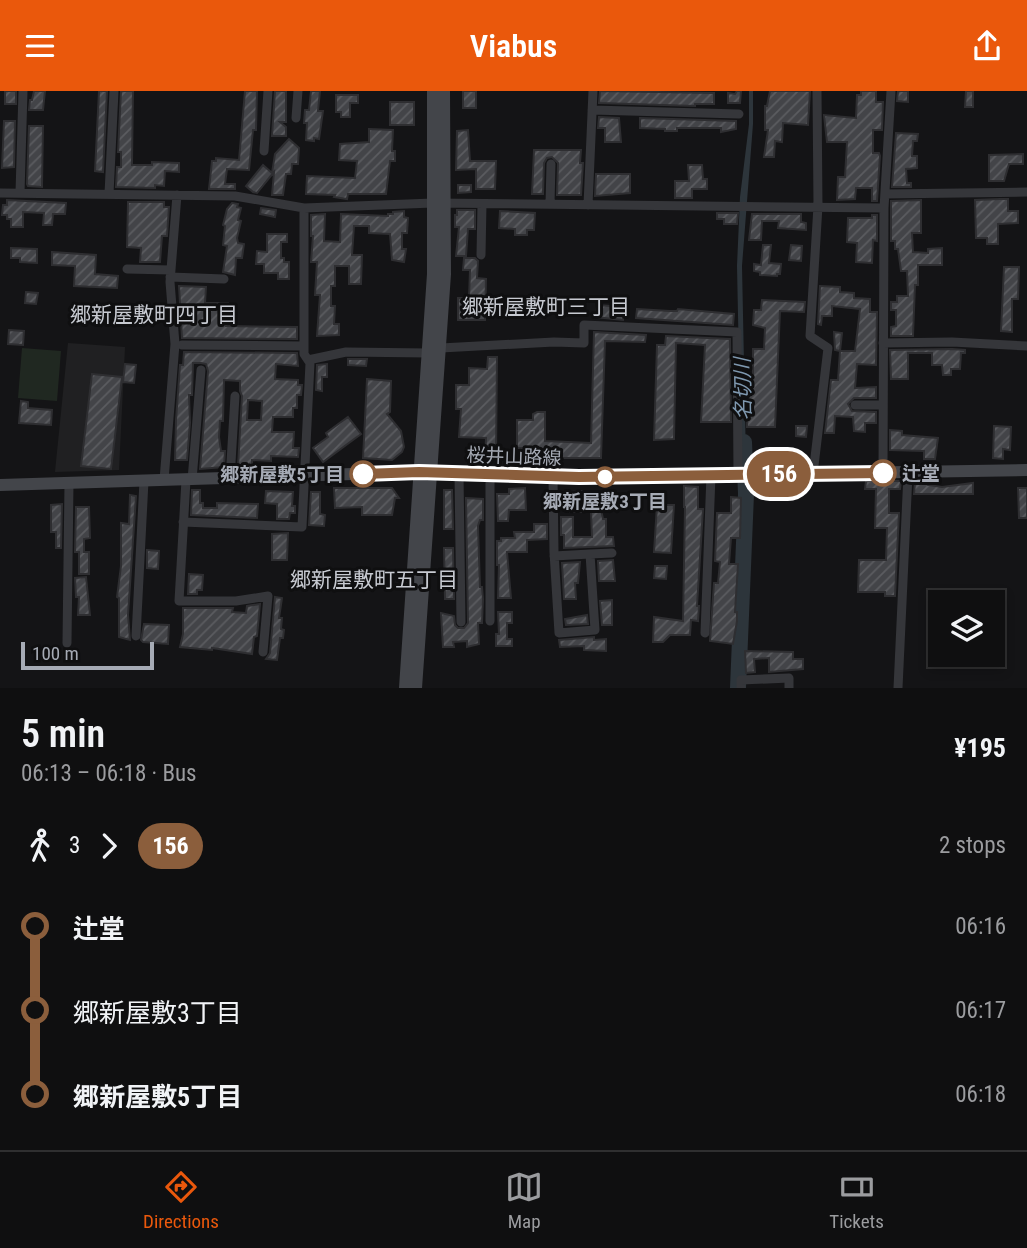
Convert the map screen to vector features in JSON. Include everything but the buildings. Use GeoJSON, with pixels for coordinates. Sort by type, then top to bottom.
{"type":"FeatureCollection","features":[{"type":"Feature","properties":{"kind":"main road"},"geometry":{"type":"LineString","coordinates":[[405,688],[435,350],[445,274],[438,203],[433,91]]}},
{"type":"Feature","properties":{"kind":"main road"},"geometry":{"type":"LineString","coordinates":[[438,203],[444,91]]}},
{"type":"Feature","properties":{"kind":"main road","name":"桜井山路線"},"geometry":{"type":"LineString","coordinates":[[0,485],[425,472],[553,476],[908,474],[1027,470]]}},
{"type":"Feature","properties":{"kind":"main road"},"geometry":{"type":"LineString","coordinates":[[416,688],[425,472]]}},
{"type":"Feature","properties":{"kind":"street"},"geometry":{"type":"LineString","coordinates":[[20,193],[23,91]]}},
{"type":"Feature","properties":{"kind":"street"},"geometry":{"type":"LineString","coordinates":[[109,194],[114,91]]}},
{"type":"Feature","properties":{"kind":"street"},"geometry":{"type":"LineString","coordinates":[[264,151],[268,91]]}},
{"type":"Feature","properties":{"kind":"street"},"geometry":{"type":"LineString","coordinates":[[296,118],[298,91]]}},
{"type":"Feature","properties":{"kind":"street"},"geometry":{"type":"LineString","coordinates":[[588,205],[593,91]]}},
{"type":"Feature","properties":{"kind":"street"},"geometry":{"type":"LineString","coordinates":[[813,474],[828,348],[810,336],[818,206],[817,91]]}},
{"type":"Feature","properties":{"kind":"street"},"geometry":{"type":"LineString","coordinates":[[883,473],[884,208],[891,91]]}},
{"type":"Feature","properties":{"kind":"street"},"geometry":{"type":"LineString","coordinates":[[592,110],[739,114]]}},
{"type":"Feature","properties":{"kind":"street"},"geometry":{"type":"LineString","coordinates":[[550,204],[551,164]]}},
{"type":"Feature","properties":{"kind":"street"},"geometry":{"type":"LineString","coordinates":[[885,194],[1027,192]]}},
{"type":"Feature","properties":{"kind":"street"},"geometry":{"type":"LineString","coordinates":[[0,193],[235,196],[304,208],[438,203],[884,208]]}},
{"type":"Feature","properties":{"kind":"street"},"geometry":{"type":"LineString","coordinates":[[164,481],[175,344],[170,273],[177,195]]}},
{"type":"Feature","properties":{"kind":"street"},"geometry":{"type":"LineString","coordinates":[[481,255],[482,204]]}},
{"type":"Feature","properties":{"kind":"street"},"geometry":{"type":"LineString","coordinates":[[183,522],[302,527],[310,363],[304,354],[304,208]]}},
{"type":"Feature","properties":{"kind":"street"},"geometry":{"type":"LineString","coordinates":[[127,269],[224,279]]}},
{"type":"Feature","properties":{"kind":"street"},"geometry":{"type":"LineString","coordinates":[[308,360],[346,352],[584,343],[584,324],[737,332],[738,475]]}},
{"type":"Feature","properties":{"kind":"street"},"geometry":{"type":"LineString","coordinates":[[883,343],[977,342],[1027,346]]}},
{"type":"Feature","properties":{"kind":"street"},"geometry":{"type":"LineString","coordinates":[[182,345],[304,346]]}},
{"type":"Feature","properties":{"kind":"street"},"geometry":{"type":"LineString","coordinates":[[201,370],[183,522],[179,601],[236,601],[268,596],[263,652]]}},
{"type":"Feature","properties":{"kind":"street"},"geometry":{"type":"LineString","coordinates":[[230,479],[235,395]]}},
{"type":"Feature","properties":{"kind":"street"},"geometry":{"type":"LineString","coordinates":[[855,405],[883,405]]}},
{"type":"Feature","properties":{"kind":"street"},"geometry":{"type":"LineString","coordinates":[[459,474],[461,622]]}},
{"type":"Feature","properties":{"kind":"street"},"geometry":{"type":"LineString","coordinates":[[898,688],[908,474]]}},
{"type":"Feature","properties":{"kind":"street"},"geometry":{"type":"LineString","coordinates":[[490,475],[490,621]]}},
{"type":"Feature","properties":{"kind":"street"},"geometry":{"type":"LineString","coordinates":[[705,633],[711,475]]}},
{"type":"Feature","properties":{"kind":"street"},"geometry":{"type":"LineString","coordinates":[[553,476],[559,633],[594,630],[590,554]]}},
{"type":"Feature","properties":{"kind":"street"},"geometry":{"type":"LineString","coordinates":[[136,636],[144,481]]}},
{"type":"Feature","properties":{"kind":"street"},"geometry":{"type":"LineString","coordinates":[[67,643],[69,483]]}},
{"type":"Feature","properties":{"kind":"street"},"geometry":{"type":"LineString","coordinates":[[554,556],[612,552]]}},
{"type":"Feature","properties":{"kind":"street"},"geometry":{"type":"LineString","coordinates":[[741,688],[741,680],[789,678],[789,688]]}},
{"type":"Feature","properties":{"kind":"shaded area"},"geometry":{"type":"Polygon","coordinates":[[[68,343],[125,347],[119,470],[55,472],[68,343]]]}},
{"type":"Feature","properties":{"kind":"shaded area"},"geometry":{"type":"Polygon","coordinates":[[[22,348],[61,351],[57,401],[18,398],[22,348]]]}},
{"type":"Feature","properties":{"kind":"water"},"geometry":{"type":"Polygon","coordinates":[[[749,91],[753,91],[753,124],[742,266],[746,461],[741,462],[737,266],[740,197],[749,124],[749,91]]]}},
{"type":"Feature","properties":{"kind":"waterway","name":"名切川"},"geometry":{"type":"LineString","coordinates":[[738,688],[746,494],[744,442]]}},
{"type":"Feature","properties":{"kind":"bus line","name":"156"},"geometry":{"type":"LineString","coordinates":[[363,474],[419,472],[579,477],[883,473]]}},
{"type":"Feature","properties":{"kind":"place","name":"辻堂"},"geometry":{"type":"Point","coordinates":[883,473]}},
{"type":"Feature","properties":{"kind":"place","name":"郷新屋敷5丁目"},"geometry":{"type":"Point","coordinates":[363,474]}},
{"type":"Feature","properties":{"kind":"place","name":"郷新屋敷3丁目"},"geometry":{"type":"Point","coordinates":[605,477]}},
{"type":"Feature","properties":{"kind":"district","name":"郷新屋敷町三丁目"},"geometry":{"type":"Point","coordinates":[546,307]}},
{"type":"Feature","properties":{"kind":"district","name":"郷新屋敷町四丁目"},"geometry":{"type":"Point","coordinates":[154,315]}},
{"type":"Feature","properties":{"kind":"district","name":"郷新屋敷町五丁目"},"geometry":{"type":"Point","coordinates":[374,580]}}]}
